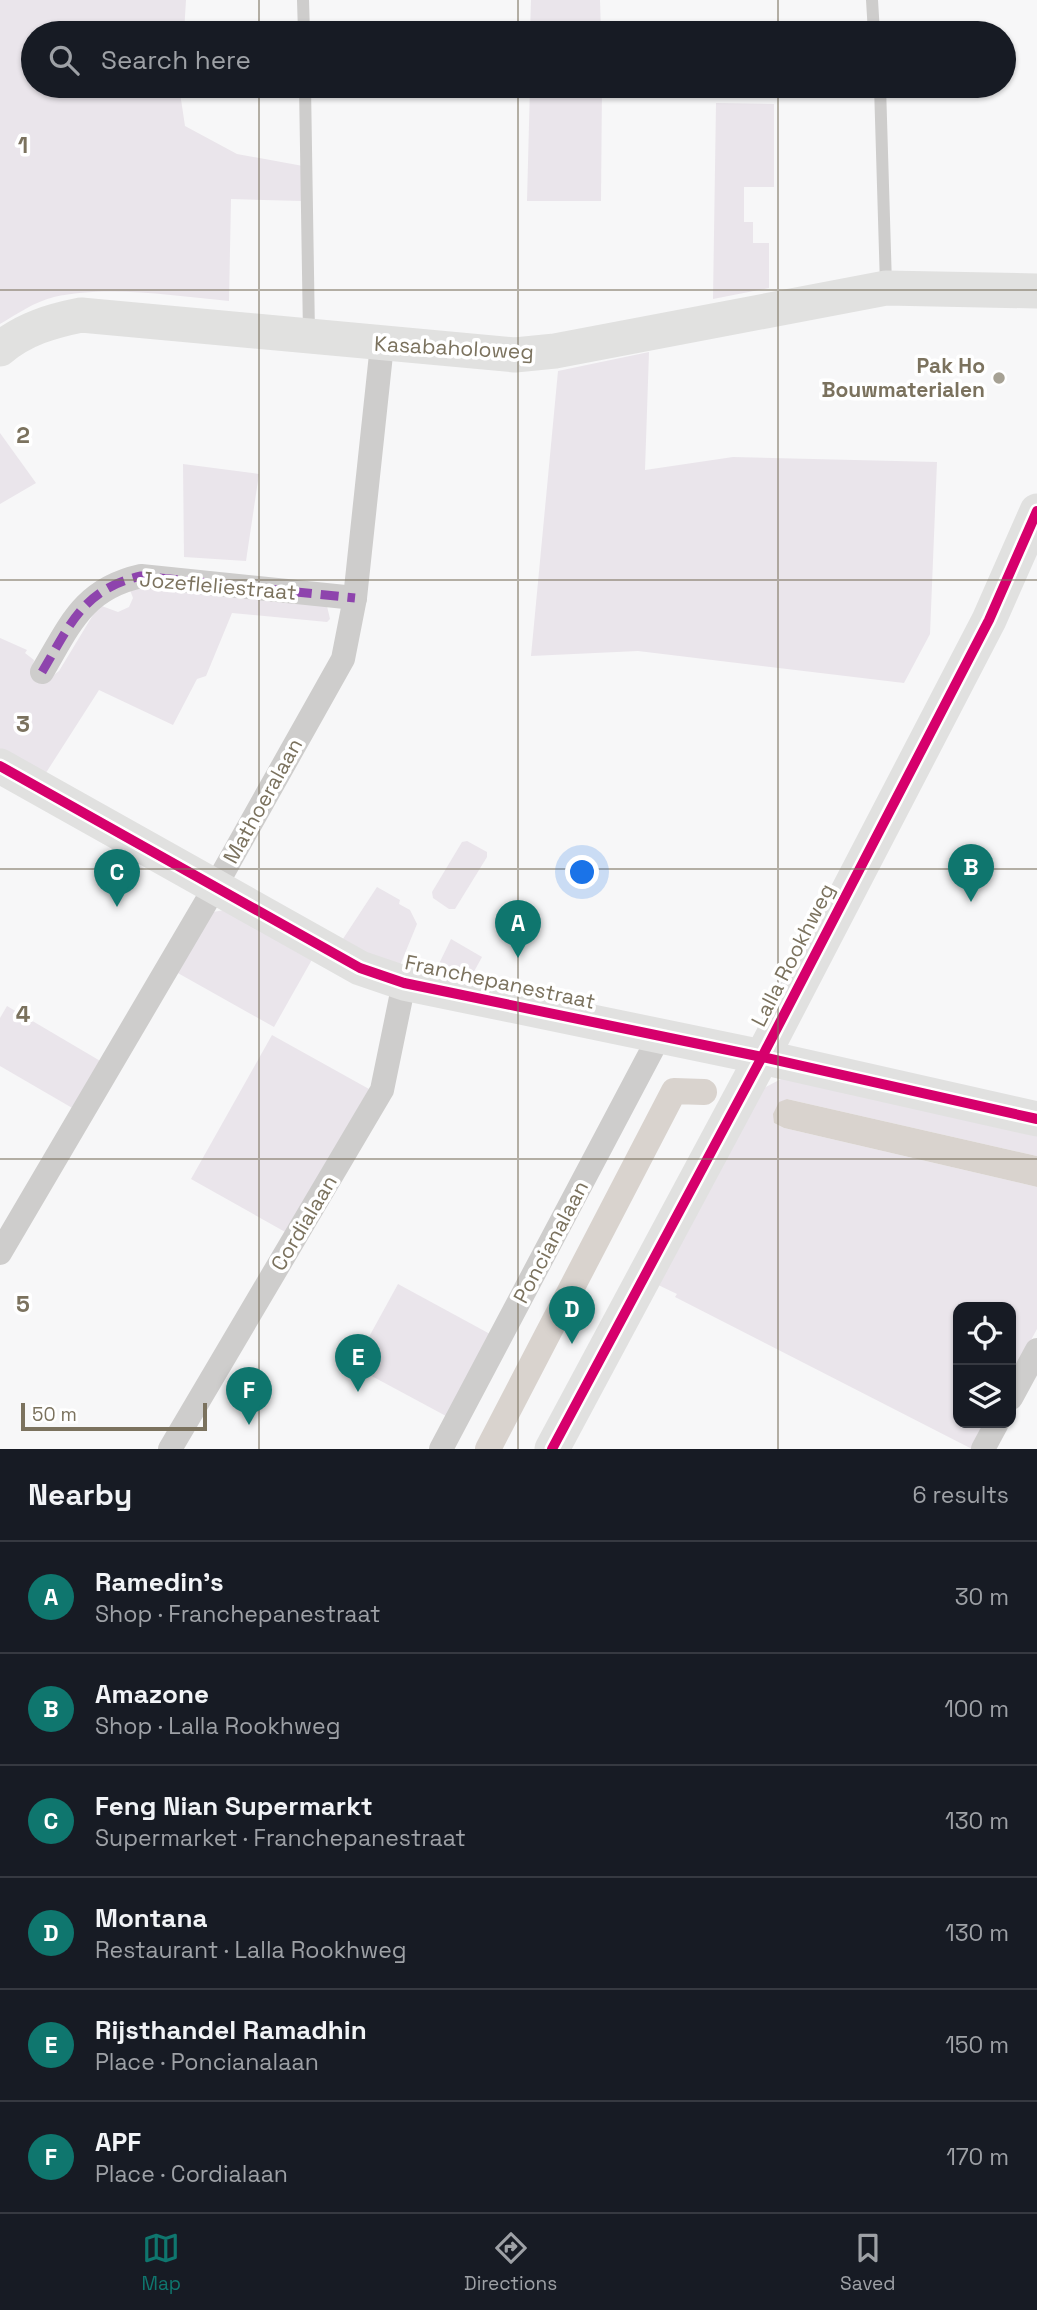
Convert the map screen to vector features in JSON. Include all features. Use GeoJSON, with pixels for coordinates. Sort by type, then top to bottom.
{"type":"FeatureCollection","features":[{"type":"Feature","properties":{"kind":"street","name":"Kasabaholoweg"},"geometry":{"type":"LineString","coordinates":[[0,349],[12,339],[46,323],[81,315],[382,345],[515,355],[555,351],[886,288],[1037,291]]}},
{"type":"Feature","properties":{"kind":"street","name":"Mathoeralaan"},"geometry":{"type":"LineString","coordinates":[[0,1253],[215,887],[343,659],[355,598],[382,345]]}},
{"type":"Feature","properties":{"kind":"street","name":"Lalla Rookhweg"},"geometry":{"type":"LineString","coordinates":[[552,1449],[762,1057],[989,620],[1037,510]]}},
{"type":"Feature","properties":{"kind":"street","name":"Jozefleliestraat"},"geometry":{"type":"LineString","coordinates":[[42,672],[73,619],[97,593],[116,582],[141,576],[355,598]]}},
{"type":"Feature","properties":{"kind":"street","name":"Franchepanestraat"},"geometry":{"type":"LineString","coordinates":[[0,766],[360,968],[404,984],[660,1035],[1037,1119]]}},
{"type":"Feature","properties":{"kind":"street","name":"Cordialaan"},"geometry":{"type":"LineString","coordinates":[[170,1449],[382,1090],[404,984]]}},
{"type":"Feature","properties":{"kind":"street","name":"Poncianalaan"},"geometry":{"type":"LineString","coordinates":[[441,1449],[660,1035]]}},
{"type":"Feature","properties":{"kind":"street"},"geometry":{"type":"LineString","coordinates":[[1016,1389],[1037,1350]]}},
{"type":"Feature","properties":{"kind":"street"},"geometry":{"type":"LineString","coordinates":[[983,1449],[994,1428]]}},
{"type":"Feature","properties":{"kind":"lane"},"geometry":{"type":"LineString","coordinates":[[303,0],[304,21]]}},
{"type":"Feature","properties":{"kind":"lane"},"geometry":{"type":"LineString","coordinates":[[872,0],[873,21]]}},
{"type":"Feature","properties":{"kind":"lane"},"geometry":{"type":"LineString","coordinates":[[305,98],[309,336]]}},
{"type":"Feature","properties":{"kind":"lane"},"geometry":{"type":"LineString","coordinates":[[880,98],[886,288]]}},
{"type":"Feature","properties":{"kind":"shaded area"},"geometry":{"type":"Polygon","coordinates":[[[0,0],[186,0],[185,21],[21,21],[21,98],[181,98],[185,126],[237,154],[303,166],[302,201],[231,199],[229,301],[119,292],[75,294],[40,302],[0,324],[0,0]]]}},
{"type":"Feature","properties":{"kind":"shaded area"},"geometry":{"type":"Polygon","coordinates":[[[531,0],[600,0],[601,21],[530,21],[531,0]]]}},
{"type":"Feature","properties":{"kind":"shaded area"},"geometry":{"type":"Polygon","coordinates":[[[530,98],[602,98],[601,201],[527,201],[530,98]]]}},
{"type":"Feature","properties":{"kind":"shaded area"},"geometry":{"type":"Polygon","coordinates":[[[716,103],[774,104],[774,187],[744,187],[744,222],[753,222],[753,243],[769,243],[769,288],[713,299],[716,103]]]}},
{"type":"Feature","properties":{"kind":"shaded area"},"geometry":{"type":"Polygon","coordinates":[[[649,352],[645,470],[733,457],[937,462],[930,634],[904,683],[638,651],[531,656],[558,371],[649,352]]]}},
{"type":"Feature","properties":{"kind":"shaded area"},"geometry":{"type":"Polygon","coordinates":[[[0,433],[36,483],[0,504],[0,433]]]}},
{"type":"Feature","properties":{"kind":"shaded area"},"geometry":{"type":"Polygon","coordinates":[[[183,464],[259,474],[246,561],[184,557],[183,464]]]}},
{"type":"Feature","properties":{"kind":"shaded area"},"geometry":{"type":"Polygon","coordinates":[[[143,587],[327,606],[330,619],[327,622],[232,613],[206,676],[197,679],[173,725],[99,690],[42,779],[0,754],[0,638],[27,650],[25,653],[34,660],[32,671],[47,680],[59,671],[99,605],[118,612],[129,607],[133,598],[130,590],[143,587]]]}},
{"type":"Feature","properties":{"kind":"shaded area"},"geometry":{"type":"Polygon","coordinates":[[[467,841],[487,852],[487,857],[455,909],[449,909],[433,898],[432,892],[462,842],[467,841]]]}},
{"type":"Feature","properties":{"kind":"shaded area"},"geometry":{"type":"Polygon","coordinates":[[[377,887],[400,900],[399,904],[410,910],[417,924],[399,968],[339,945],[377,887]]]}},
{"type":"Feature","properties":{"kind":"shaded area"},"geometry":{"type":"Polygon","coordinates":[[[230,909],[314,956],[274,1027],[176,972],[213,912],[230,909]]]}},
{"type":"Feature","properties":{"kind":"shaded area"},"geometry":{"type":"Polygon","coordinates":[[[451,939],[482,957],[466,986],[435,972],[451,939]]]}},
{"type":"Feature","properties":{"kind":"shaded area"},"geometry":{"type":"Polygon","coordinates":[[[7,1006],[102,1062],[74,1109],[0,1066],[0,1018],[7,1006]]]}},
{"type":"Feature","properties":{"kind":"shaded area"},"geometry":{"type":"Polygon","coordinates":[[[272,1035],[369,1089],[287,1233],[191,1179],[272,1035]]]}},
{"type":"Feature","properties":{"kind":"shaded area"},"geometry":{"type":"Polygon","coordinates":[[[796,1078],[1037,1129],[1037,1156],[787,1099],[774,1123],[784,1128],[1037,1187],[1037,1329],[1016,1368],[1016,1302],[953,1302],[953,1428],[983,1428],[972,1449],[675,1297],[677,1294],[654,1283],[760,1090],[781,1079],[796,1078]]]}},
{"type":"Feature","properties":{"kind":"shaded area"},"geometry":{"type":"Polygon","coordinates":[[[787,1099],[1037,1156],[1037,1187],[784,1128],[774,1123],[773,1114],[779,1102],[787,1099]]]}},
{"type":"Feature","properties":{"kind":"shaded area"},"geometry":{"type":"Polygon","coordinates":[[[398,1284],[490,1334],[446,1416],[353,1366],[398,1284]]]}},
{"type":"Feature","properties":{"kind":"waterway"},"geometry":{"type":"LineString","coordinates":[[488,1449],[674,1091],[704,1092]]}},
{"type":"Feature","properties":{"kind":"marked path"},"geometry":{"type":"LineString","coordinates":[[42,672],[80,611],[105,590],[141,576],[355,598]]}},
{"type":"Feature","properties":{"kind":"cycle path"},"geometry":{"type":"LineString","coordinates":[[552,1449],[762,1057],[989,620],[1037,511]]}},
{"type":"Feature","properties":{"kind":"cycle path"},"geometry":{"type":"LineString","coordinates":[[0,766],[360,968],[404,983],[762,1057],[1037,1119]]}},
{"type":"Feature","properties":{"kind":"place","name":"Pak Ho Bouwmaterialen"},"geometry":{"type":"Point","coordinates":[999,378]}},
{"type":"Feature","properties":{"kind":"place","name":"Amazone"},"geometry":{"type":"Point","coordinates":[971,902]}},
{"type":"Feature","properties":{"kind":"place","name":"Feng Nian Supermarkt"},"geometry":{"type":"Point","coordinates":[117,907]}},
{"type":"Feature","properties":{"kind":"place","name":"Ramedin's"},"geometry":{"type":"Point","coordinates":[518,958]}},
{"type":"Feature","properties":{"kind":"place","name":"Montana"},"geometry":{"type":"Point","coordinates":[572,1344]}},
{"type":"Feature","properties":{"kind":"place","name":"Rijsthandel Ramadhin"},"geometry":{"type":"Point","coordinates":[358,1392]}},
{"type":"Feature","properties":{"kind":"place","name":"APF"},"geometry":{"type":"Point","coordinates":[249,1425]}}]}
